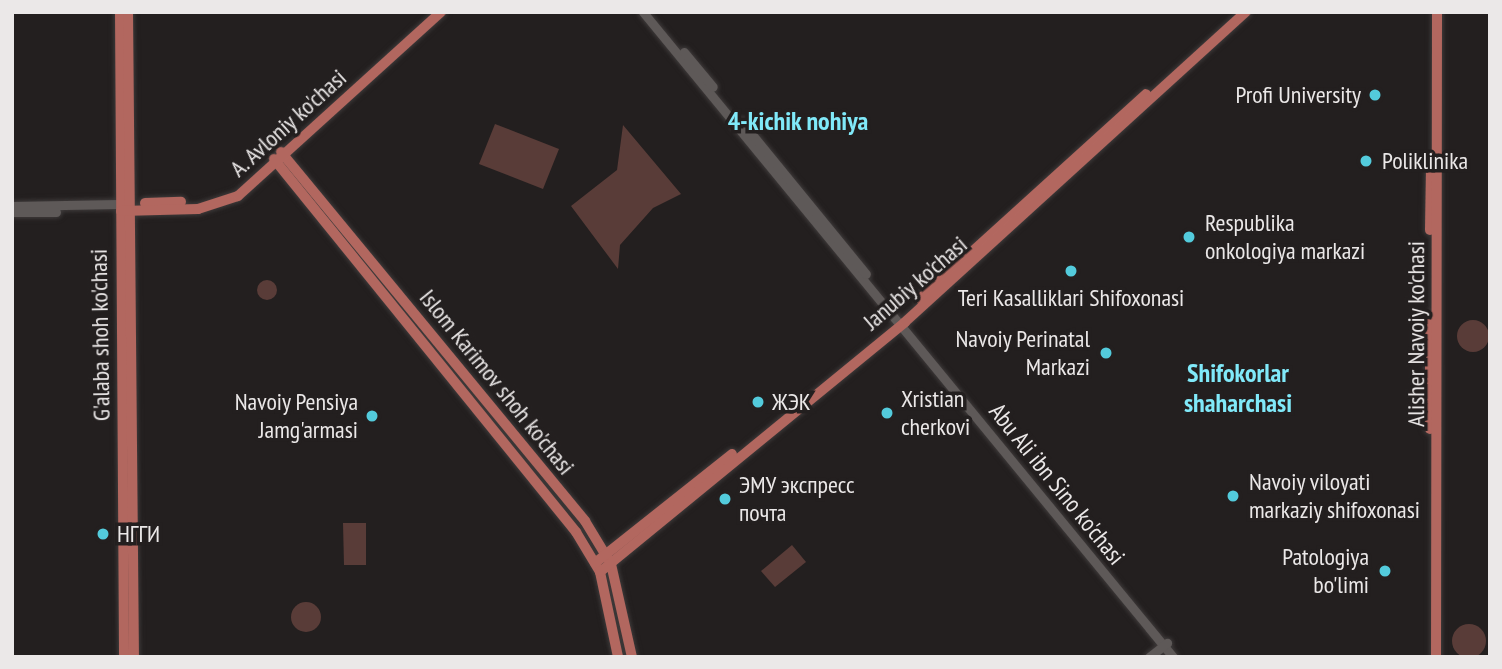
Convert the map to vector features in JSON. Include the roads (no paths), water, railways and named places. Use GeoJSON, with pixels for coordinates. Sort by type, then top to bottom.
{"type":"FeatureCollection","features":[{"type":"Feature","properties":{"kind":"main road","name":"G'alaba shoh ko'chasi"},"geometry":{"type":"LineString","coordinates":[[120,12],[134,657]]}},
{"type":"Feature","properties":{"kind":"main road","name":"G'alaba shoh ko'chasi"},"geometry":{"type":"LineString","coordinates":[[124,657],[123,207],[128,12]]}},
{"type":"Feature","properties":{"kind":"main road","name":"A. Avloniy ko'chasi"},"geometry":{"type":"LineString","coordinates":[[123,207],[215,205],[244,192],[431,12]]}},
{"type":"Feature","properties":{"kind":"main road","name":"A. Avloniy ko'chasi"},"geometry":{"type":"LineString","coordinates":[[279,158],[441,12]]}},
{"type":"Feature","properties":{"kind":"main road","name":"Janubiy ko'chasi"},"geometry":{"type":"LineString","coordinates":[[901,321],[1237,12]]}},
{"type":"Feature","properties":{"kind":"main road","name":"Janubiy ko'chasi"},"geometry":{"type":"LineString","coordinates":[[598,568],[901,321],[1246,12]]}},
{"type":"Feature","properties":{"kind":"main road","name":"Alisher Navoiy ko'chasi"},"geometry":{"type":"LineString","coordinates":[[1430,657],[1431,12]]}},
{"type":"Feature","properties":{"kind":"main road","name":"Alisher Navoiy ko'chasi"},"geometry":{"type":"LineString","coordinates":[[1436,657],[1437,12]]}},
{"type":"Feature","properties":{"kind":"main road","name":"Islom Karimov shoh ko'chasi"},"geometry":{"type":"LineString","coordinates":[[279,158],[585,521],[609,560],[632,657]]}},
{"type":"Feature","properties":{"kind":"main road","name":"Islom Karimov shoh ko'chasi"},"geometry":{"type":"LineString","coordinates":[[279,158],[561,510],[598,568],[618,657]]}},
{"type":"Feature","properties":{"kind":"street","name":"Abu Ali ibn Sino ko'chasi"},"geometry":{"type":"LineString","coordinates":[[643,12],[901,321]]}},
{"type":"Feature","properties":{"kind":"street","name":"Abu Ali ibn Sino ko'chasi"},"geometry":{"type":"LineString","coordinates":[[651,12],[901,321],[1166,644],[1180,657]]}},
{"type":"Feature","properties":{"kind":"street","name":"A. Avloniy ko'chasi"},"geometry":{"type":"LineString","coordinates":[[12,206],[123,207]]}},
{"type":"Feature","properties":{"kind":"street","name":"A. Avloniy ko'chasi"},"geometry":{"type":"LineString","coordinates":[[12,212],[123,207]]}},
{"type":"Feature","properties":{"kind":"street","name":"Abu Ali ibn Sino ko'chasi"},"geometry":{"type":"LineString","coordinates":[[1166,644],[1173,657]]}},
{"type":"Feature","properties":{"kind":"street"},"geometry":{"type":"LineString","coordinates":[[1149,657],[1166,644]]}},
{"type":"Feature","properties":{"kind":"place","name":"Profi University"},"geometry":{"type":"Point","coordinates":[1375,95]}},
{"type":"Feature","properties":{"kind":"place","name":"Poliklinika"},"geometry":{"type":"Point","coordinates":[1366,161]}},
{"type":"Feature","properties":{"kind":"place","name":"Respublika onkologiya markazi"},"geometry":{"type":"Point","coordinates":[1189,237]}},
{"type":"Feature","properties":{"kind":"place","name":"Teri Kasalliklari Shifoxonasi"},"geometry":{"type":"Point","coordinates":[1071,271]}},
{"type":"Feature","properties":{"kind":"place","name":"Navoiy Perinatal Markazi"},"geometry":{"type":"Point","coordinates":[1106,353]}},
{"type":"Feature","properties":{"kind":"place","name":"ЖЭК"},"geometry":{"type":"Point","coordinates":[758,402]}},
{"type":"Feature","properties":{"kind":"place","name":"Xristian cherkovi"},"geometry":{"type":"Point","coordinates":[887,413]}},
{"type":"Feature","properties":{"kind":"place","name":"Navoiy Pensiya Jamg'armasi"},"geometry":{"type":"Point","coordinates":[372,416]}},
{"type":"Feature","properties":{"kind":"place","name":"Navoiy viloyati markaziy shifoxonasi"},"geometry":{"type":"Point","coordinates":[1233,496]}},
{"type":"Feature","properties":{"kind":"place","name":"ЭМУ экспресс почта"},"geometry":{"type":"Point","coordinates":[725,499]}},
{"type":"Feature","properties":{"kind":"place","name":"НГГИ"},"geometry":{"type":"Point","coordinates":[103,534]}},
{"type":"Feature","properties":{"kind":"place","name":"Patologiya bo'limi"},"geometry":{"type":"Point","coordinates":[1385,571]}},
{"type":"Feature","properties":{"kind":"district","name":"4-kichik nohiya"},"geometry":{"type":"Point","coordinates":[798,121]}},
{"type":"Feature","properties":{"kind":"district","name":"Shifokorlar shaharchasi"},"geometry":{"type":"Point","coordinates":[1238,388]}}]}
